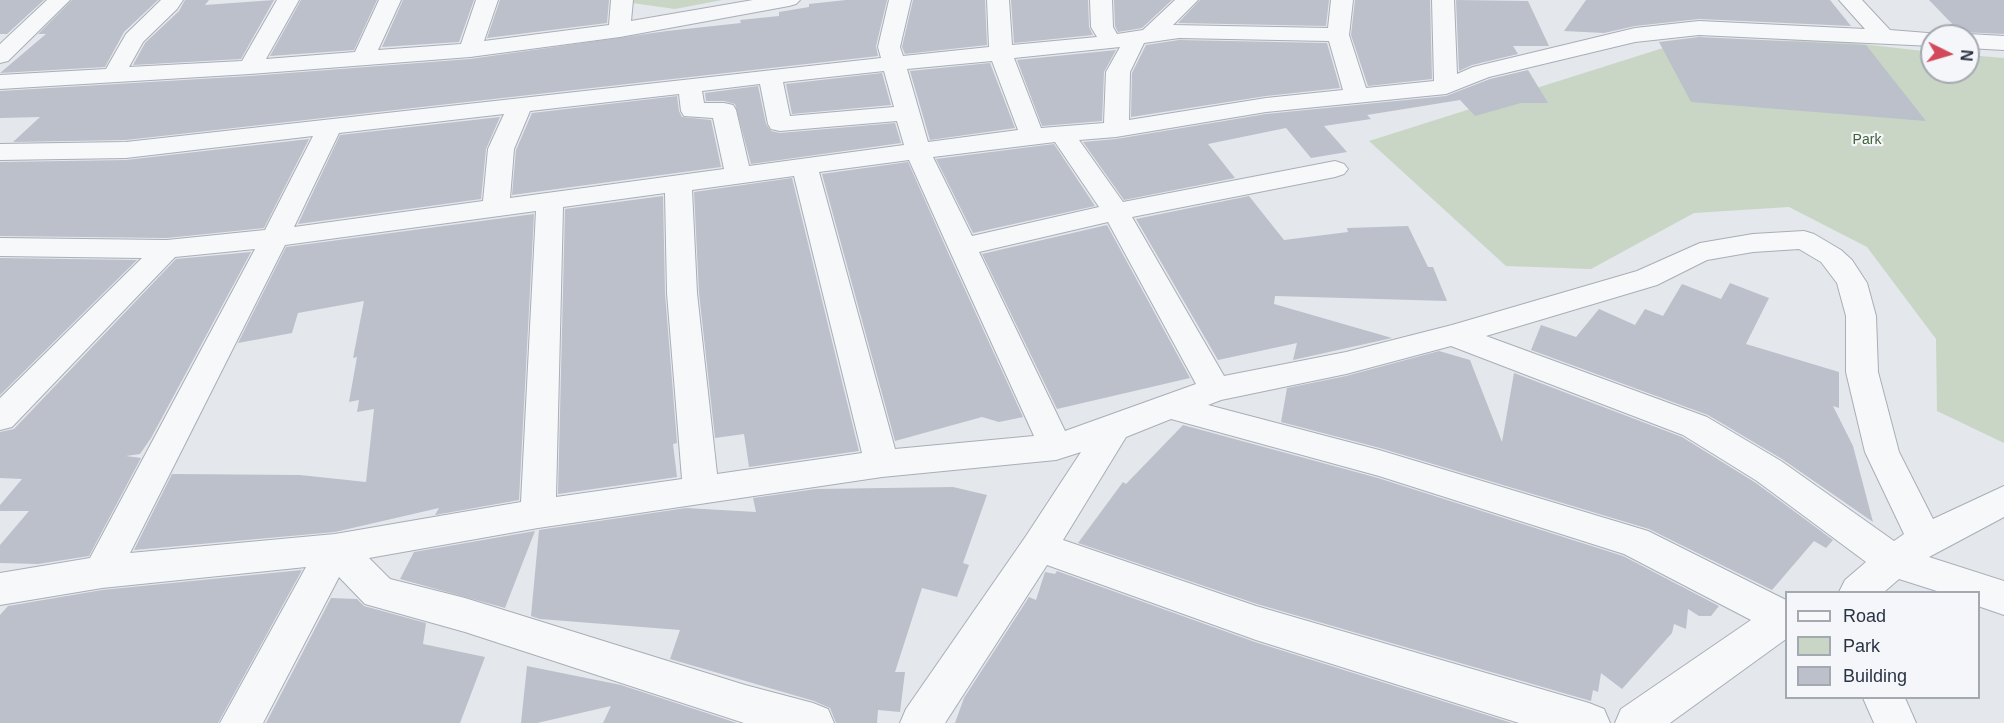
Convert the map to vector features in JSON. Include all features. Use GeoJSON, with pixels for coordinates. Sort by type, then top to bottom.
{"type":"FeatureCollection","features":[{"type":"Feature","properties":{"kind":"street"},"geometry":{"type":"LineString","coordinates":[[0,56],[59,0]]}},
{"type":"Feature","properties":{"kind":"street"},"geometry":{"type":"LineString","coordinates":[[114,74],[134,39],[170,5],[172,0]]}},
{"type":"Feature","properties":{"kind":"street"},"geometry":{"type":"LineString","coordinates":[[250,67],[288,0]]}},
{"type":"Feature","properties":{"kind":"street"},"geometry":{"type":"LineString","coordinates":[[363,59],[390,0]]}},
{"type":"Feature","properties":{"kind":"street"},"geometry":{"type":"LineString","coordinates":[[470,50],[487,0]]}},
{"type":"Feature","properties":{"kind":"street"},"geometry":{"type":"LineString","coordinates":[[620,30],[622,0]]}},
{"type":"Feature","properties":{"kind":"street"},"geometry":{"type":"LineString","coordinates":[[0,82],[250,67],[470,50],[620,30],[789,0]]}},
{"type":"Feature","properties":{"kind":"street"},"geometry":{"type":"LineString","coordinates":[[900,0],[889,47],[918,151],[1056,447]]}},
{"type":"Feature","properties":{"kind":"street"},"geometry":{"type":"LineString","coordinates":[[998,0],[1001,53],[1032,136]]}},
{"type":"Feature","properties":{"kind":"street"},"geometry":{"type":"LineString","coordinates":[[1101,0],[1102,27],[1111,42]]}},
{"type":"Feature","properties":{"kind":"street"},"geometry":{"type":"LineString","coordinates":[[1116,130],[1118,72],[1142,38],[1187,0]]}},
{"type":"Feature","properties":{"kind":"street"},"geometry":{"type":"LineString","coordinates":[[1342,0],[1338,35],[1356,95]]}},
{"type":"Feature","properties":{"kind":"street"},"geometry":{"type":"LineString","coordinates":[[1443,0],[1446,87]]}},
{"type":"Feature","properties":{"kind":"street"},"geometry":{"type":"LineString","coordinates":[[1850,0],[1883,36]]}},
{"type":"Feature","properties":{"kind":"street"},"geometry":{"type":"LineString","coordinates":[[0,27],[34,24]]}},
{"type":"Feature","properties":{"kind":"street"},"geometry":{"type":"LineString","coordinates":[[0,247],[167,249],[275,238],[1032,136],[1116,130],[1266,105],[1446,87],[1481,72],[1635,35],[1698,28],[1920,38]]}},
{"type":"Feature","properties":{"kind":"street"},"geometry":{"type":"LineString","coordinates":[[0,152],[126,150],[770,77],[1111,42],[1179,31],[1338,35]]}},
{"type":"Feature","properties":{"kind":"street"},"geometry":{"type":"LineString","coordinates":[[1980,42],[2004,43]]}},
{"type":"Feature","properties":{"kind":"street"},"geometry":{"type":"LineString","coordinates":[[770,77],[780,124],[875,117],[906,112]]}},
{"type":"Feature","properties":{"kind":"street"},"geometry":{"type":"LineString","coordinates":[[690,86],[693,111],[724,110],[738,175]]}},
{"type":"Feature","properties":{"kind":"street"},"geometry":{"type":"LineString","coordinates":[[496,207],[501,149],[520,106]]}},
{"type":"Feature","properties":{"kind":"street"},"geometry":{"type":"LineString","coordinates":[[102,572],[330,127]]}},
{"type":"Feature","properties":{"kind":"street"},"geometry":{"type":"LineString","coordinates":[[1062,133],[1116,212],[1215,389]]}},
{"type":"Feature","properties":{"kind":"street"},"geometry":{"type":"LineString","coordinates":[[806,167],[882,464]]}},
{"type":"Feature","properties":{"kind":"street"},"geometry":{"type":"LineString","coordinates":[[962,246],[1116,212],[1335,169]]}},
{"type":"Feature","properties":{"kind":"street"},"geometry":{"type":"LineString","coordinates":[[678,183],[682,293],[701,490]]}},
{"type":"Feature","properties":{"kind":"street"},"geometry":{"type":"LineString","coordinates":[[538,514],[550,200]]}},
{"type":"Feature","properties":{"kind":"street"},"geometry":{"type":"LineString","coordinates":[[0,589],[102,572],[335,549],[538,514],[882,464],[1056,447],[1114,428],[1215,389],[1346,363],[1453,335],[1647,278],[1701,252],[1753,243],[1804,240],[1830,256],[1842,267],[1852,283],[1861,316],[1862,372],[1882,452],[1925,540]]}},
{"type":"Feature","properties":{"kind":"street"},"geometry":{"type":"LineString","coordinates":[[0,418],[167,249]]}},
{"type":"Feature","properties":{"kind":"street"},"geometry":{"type":"LineString","coordinates":[[1453,335],[1695,426],[1769,471],[1893,561],[2004,598]]}},
{"type":"Feature","properties":{"kind":"street"},"geometry":{"type":"LineString","coordinates":[[1167,406],[1379,463],[1635,542],[1785,617],[1636,723]]}},
{"type":"Feature","properties":{"kind":"street"},"geometry":{"type":"LineString","coordinates":[[921,723],[1039,547],[1114,428]]}},
{"type":"Feature","properties":{"kind":"street"},"geometry":{"type":"LineString","coordinates":[[1859,591],[1893,561],[1925,540],[2004,500]]}},
{"type":"Feature","properties":{"kind":"street"},"geometry":{"type":"LineString","coordinates":[[1039,547],[1256,623],[1532,708],[1589,723]]}},
{"type":"Feature","properties":{"kind":"street"},"geometry":{"type":"LineString","coordinates":[[241,723],[335,549]]}},
{"type":"Feature","properties":{"kind":"street"},"geometry":{"type":"LineString","coordinates":[[335,549],[378,592],[465,615],[745,704],[813,723]]}},
{"type":"Feature","properties":{"kind":"street"},"geometry":{"type":"LineString","coordinates":[[1884,699],[1895,723]]}},
{"type":"Feature","properties":{"kind":"green space"},"geometry":{"type":"Polygon","coordinates":[[[632,0],[722,0],[675,9],[632,3],[632,0]]]}},
{"type":"Feature","properties":{"kind":"green space","name":"Park"},"geometry":{"type":"Polygon","coordinates":[[[1827,40],[1920,51],[1920,84],[1980,84],[1980,56],[2004,58],[2004,443],[1937,411],[1936,339],[1867,247],[1789,207],[1694,213],[1591,269],[1506,266],[1369,141],[1682,42],[1827,40]]]}},
{"type":"Feature","properties":{"kind":"building"},"geometry":{"type":"Polygon","coordinates":[[[0,0],[44,0],[7,34],[0,34],[0,0]]]}},
{"type":"Feature","properties":{"kind":"building"},"geometry":{"type":"Polygon","coordinates":[[[72,0],[158,0],[124,32],[105,67],[0,73],[46,34],[38,34],[72,0]]]}},
{"type":"Feature","properties":{"kind":"building"},"geometry":{"type":"Polygon","coordinates":[[[185,0],[209,0],[205,5],[274,0],[241,59],[133,65],[145,43],[179,11],[185,0]]]}},
{"type":"Feature","properties":{"kind":"building"},"geometry":{"type":"Polygon","coordinates":[[[301,0],[377,0],[354,50],[270,56],[301,0]]]}},
{"type":"Feature","properties":{"kind":"building"},"geometry":{"type":"Polygon","coordinates":[[[403,0],[474,0],[459,42],[382,47],[403,0]]]}},
{"type":"Feature","properties":{"kind":"building"},"geometry":{"type":"Polygon","coordinates":[[[500,0],[609,0],[607,23],[487,38],[500,0]]]}},
{"type":"Feature","properties":{"kind":"building"},"geometry":{"type":"Polygon","coordinates":[[[846,0],[887,0],[876,46],[878,56],[126,140],[13,142],[40,117],[0,118],[0,91],[250,76],[470,59],[667,31],[741,23],[740,20],[779,16],[779,12],[809,7],[809,4],[846,0]]]}},
{"type":"Feature","properties":{"kind":"building"},"geometry":{"type":"Polygon","coordinates":[[[913,0],[985,0],[987,45],[905,54],[902,47],[913,0]]]}},
{"type":"Feature","properties":{"kind":"building"},"geometry":{"type":"Polygon","coordinates":[[[1011,0],[1088,0],[1089,27],[1093,35],[1014,43],[1011,0]]]}},
{"type":"Feature","properties":{"kind":"building"},"geometry":{"type":"Polygon","coordinates":[[[1114,0],[1172,0],[1142,28],[1118,32],[1115,26],[1114,0]]]}},
{"type":"Feature","properties":{"kind":"building"},"geometry":{"type":"Polygon","coordinates":[[[1200,0],[1329,0],[1326,26],[1178,23],[1200,0]]]}},
{"type":"Feature","properties":{"kind":"building"},"geometry":{"type":"Polygon","coordinates":[[[1355,0],[1430,0],[1432,79],[1368,86],[1351,35],[1355,0]]]}},
{"type":"Feature","properties":{"kind":"building"},"geometry":{"type":"Polygon","coordinates":[[[1456,0],[1528,1],[1549,46],[1513,46],[1518,54],[1472,65],[1459,71],[1456,0]]]}},
{"type":"Feature","properties":{"kind":"building"},"geometry":{"type":"Polygon","coordinates":[[[1586,0],[1830,0],[1851,26],[1699,19],[1635,26],[1604,33],[1564,31],[1586,0]]]}},
{"type":"Feature","properties":{"kind":"building"},"geometry":{"type":"Polygon","coordinates":[[[1929,0],[2004,0],[2004,34],[1980,33],[1980,24],[1952,24],[1929,0]]]}},
{"type":"Feature","properties":{"kind":"building"},"geometry":{"type":"Polygon","coordinates":[[[1699,37],[1866,45],[1926,121],[1691,102],[1659,42],[1699,37]]]}},
{"type":"Feature","properties":{"kind":"building"},"geometry":{"type":"Polygon","coordinates":[[[1179,40],[1327,43],[1340,88],[1266,96],[1131,117],[1132,73],[1146,45],[1179,40]]]}},
{"type":"Feature","properties":{"kind":"building"},"geometry":{"type":"Polygon","coordinates":[[[1116,50],[1104,72],[1102,121],[1042,126],[1017,60],[1116,50]]]}},
{"type":"Feature","properties":{"kind":"building"},"geometry":{"type":"Polygon","coordinates":[[[990,63],[1015,128],[930,140],[910,71],[990,63]]]}},
{"type":"Feature","properties":{"kind":"building"},"geometry":{"type":"Polygon","coordinates":[[[1528,70],[1548,103],[1521,103],[1475,116],[1460,100],[1367,115],[1371,119],[1324,126],[1347,152],[1311,158],[1286,128],[1208,144],[1235,178],[1124,200],[1083,142],[1116,139],[1266,114],[1446,96],[1490,79],[1528,70]]]}},
{"type":"Feature","properties":{"kind":"building"},"geometry":{"type":"Polygon","coordinates":[[[882,73],[891,105],[792,114],[786,84],[882,73]]]}},
{"type":"Feature","properties":{"kind":"building"},"geometry":{"type":"Polygon","coordinates":[[[758,86],[766,124],[771,131],[780,133],[895,123],[901,143],[751,164],[735,104],[724,101],[706,101],[705,93],[758,86]]]}},
{"type":"Feature","properties":{"kind":"building"},"geometry":{"type":"Polygon","coordinates":[[[677,96],[682,117],[711,120],[721,167],[512,195],[516,150],[532,113],[677,96]]]}},
{"type":"Feature","properties":{"kind":"building"},"geometry":{"type":"Polygon","coordinates":[[[500,117],[486,149],[481,199],[298,224],[340,135],[500,117]]]}},
{"type":"Feature","properties":{"kind":"building"},"geometry":{"type":"Polygon","coordinates":[[[309,139],[264,228],[167,238],[0,236],[0,162],[126,160],[309,139]]]}},
{"type":"Feature","properties":{"kind":"building"},"geometry":{"type":"Polygon","coordinates":[[[1054,144],[1095,206],[973,233],[936,159],[1054,144]]]}},
{"type":"Feature","properties":{"kind":"building"},"geometry":{"type":"Polygon","coordinates":[[[908,162],[1023,417],[999,422],[982,417],[895,441],[822,174],[908,162]]]}},
{"type":"Feature","properties":{"kind":"building"},"geometry":{"type":"Polygon","coordinates":[[[792,178],[859,451],[749,467],[744,434],[715,438],[699,293],[694,192],[792,178]]]}},
{"type":"Feature","properties":{"kind":"building"},"geometry":{"type":"Polygon","coordinates":[[[663,196],[665,293],[677,443],[673,444],[677,477],[558,494],[565,209],[663,196]]]}},
{"type":"Feature","properties":{"kind":"building"},"geometry":{"type":"Polygon","coordinates":[[[1249,196],[1284,240],[1348,232],[1347,228],[1408,226],[1428,267],[1433,267],[1447,301],[1275,296],[1274,304],[1392,338],[1293,360],[1297,343],[1218,360],[1136,219],[1249,196]]]}},
{"type":"Feature","properties":{"kind":"building"},"geometry":{"type":"Polygon","coordinates":[[[534,214],[519,500],[435,515],[439,508],[335,532],[134,550],[172,474],[300,475],[366,482],[374,409],[357,412],[359,400],[349,402],[357,357],[353,358],[364,301],[298,313],[292,333],[238,343],[286,247],[534,214]]]}},
{"type":"Feature","properties":{"kind":"building"},"geometry":{"type":"Polygon","coordinates":[[[1107,225],[1190,378],[1057,409],[982,254],[1107,225]]]}},
{"type":"Feature","properties":{"kind":"building"},"geometry":{"type":"Polygon","coordinates":[[[251,252],[151,438],[140,454],[126,456],[141,458],[89,556],[38,564],[0,563],[0,545],[29,511],[0,511],[0,505],[22,479],[0,478],[0,432],[14,429],[176,259],[251,252]]]}},
{"type":"Feature","properties":{"kind":"building"},"geometry":{"type":"Polygon","coordinates":[[[0,258],[137,260],[0,395],[0,258]]]}},
{"type":"Feature","properties":{"kind":"building"},"geometry":{"type":"Polygon","coordinates":[[[1730,283],[1769,298],[1746,344],[1839,372],[1839,408],[1833,406],[1853,446],[1873,522],[1782,459],[1708,415],[1531,350],[1541,325],[1576,337],[1599,309],[1635,325],[1645,309],[1663,316],[1682,284],[1721,299],[1730,283]]]}},
{"type":"Feature","properties":{"kind":"building"},"geometry":{"type":"Polygon","coordinates":[[[1439,351],[1470,360],[1502,442],[1514,373],[1682,437],[1756,483],[1833,540],[1826,548],[1814,541],[1772,590],[1649,529],[1380,448],[1281,422],[1287,388],[1346,376],[1439,351]]]}},
{"type":"Feature","properties":{"kind":"building"},"geometry":{"type":"Polygon","coordinates":[[[1183,425],[1378,478],[1623,556],[1719,606],[1711,616],[1699,616],[1688,609],[1686,629],[1674,624],[1672,633],[1622,689],[1601,673],[1598,692],[1593,690],[1591,701],[1257,604],[1078,543],[1123,482],[1126,484],[1183,425]]]}},
{"type":"Feature","properties":{"kind":"building"},"geometry":{"type":"Polygon","coordinates":[[[953,487],[987,495],[963,563],[969,565],[957,597],[922,588],[895,672],[905,672],[900,712],[878,710],[877,723],[836,723],[830,708],[814,701],[670,659],[680,630],[540,619],[531,616],[539,530],[686,508],[756,512],[753,498],[816,489],[953,487]]]}},
{"type":"Feature","properties":{"kind":"building"},"geometry":{"type":"Polygon","coordinates":[[[535,531],[505,608],[400,579],[414,552],[535,531]]]}},
{"type":"Feature","properties":{"kind":"building"},"geometry":{"type":"Polygon","coordinates":[[[302,570],[218,723],[0,723],[0,615],[8,606],[102,590],[302,570]]]}},
{"type":"Feature","properties":{"kind":"building"},"geometry":{"type":"Polygon","coordinates":[[[1057,571],[1255,642],[1512,723],[955,723],[964,698],[1029,597],[1036,600],[1045,572],[1055,574],[1057,571]]]}},
{"type":"Feature","properties":{"kind":"building"},"geometry":{"type":"Polygon","coordinates":[[[331,598],[357,599],[364,606],[426,623],[423,644],[485,657],[460,723],[266,723],[331,598]]]}},
{"type":"Feature","properties":{"kind":"building"},"geometry":{"type":"Polygon","coordinates":[[[527,666],[621,685],[737,723],[603,723],[611,706],[537,723],[521,723],[527,666]]]}}]}
